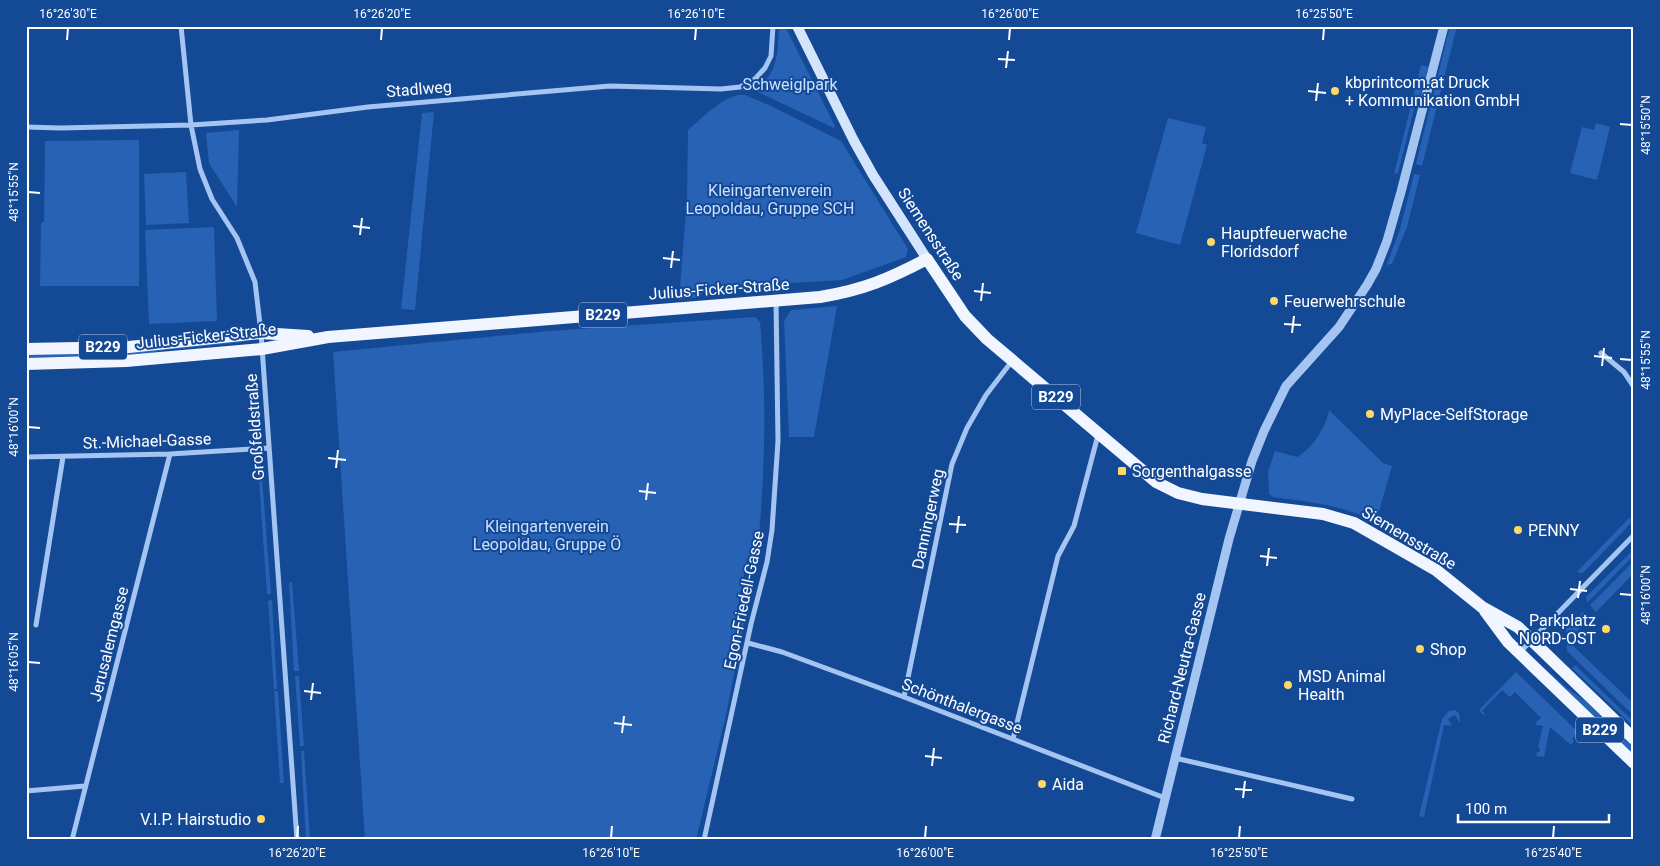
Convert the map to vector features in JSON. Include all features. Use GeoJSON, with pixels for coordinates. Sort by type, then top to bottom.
{"type":"FeatureCollection","features":[{"type":"Feature","properties":{"kind":"main road","name":"Siemensstraße"},"geometry":{"type":"LineString","coordinates":[[797,26],[864,158],[965,316],[987,340],[1156,482],[1168,489],[1192,497],[1323,514],[1354,523],[1436,570],[1482,607],[1518,627],[1634,739]]}},
{"type":"Feature","properties":{"kind":"main road","name":"Julius-Ficker-Straße"},"geometry":{"type":"LineString","coordinates":[[26,364],[126,361],[262,349],[328,337],[776,301],[844,293],[873,285],[927,259]]}},
{"type":"Feature","properties":{"kind":"main road","name":"Julius-Ficker-Straße"},"geometry":{"type":"LineString","coordinates":[[26,349],[128,347],[261,333],[328,337]]}},
{"type":"Feature","properties":{"kind":"main road","name":"Siemensstraße"},"geometry":{"type":"LineString","coordinates":[[1482,607],[1508,642],[1634,763]]}},
{"type":"Feature","properties":{"kind":"street","name":"Großfeldstraße"},"geometry":{"type":"LineString","coordinates":[[181,26],[191,125],[200,169],[212,199],[237,238],[255,282],[261,333],[297,840]]}},
{"type":"Feature","properties":{"kind":"street","name":"Stadlweg"},"geometry":{"type":"LineString","coordinates":[[26,127],[191,125],[267,120],[368,106],[600,86],[721,89],[740,87],[756,79],[765,68],[771,56],[773,26]]}},
{"type":"Feature","properties":{"kind":"street","name":"Richard-Neutra-Gasse"},"geometry":{"type":"LineString","coordinates":[[1155,840],[1239,504],[1257,448],[1286,386],[1339,327],[1376,268],[1387,241],[1399,200],[1444,26]]}},
{"type":"Feature","properties":{"kind":"street","name":"Egon-Friedell-Gasse"},"geometry":{"type":"LineString","coordinates":[[704,840],[751,624],[767,562],[772,530],[778,441],[776,301]]}},
{"type":"Feature","properties":{"kind":"street"},"geometry":{"type":"LineString","coordinates":[[1601,354],[1624,372],[1634,387]]}},
{"type":"Feature","properties":{"kind":"street","name":"Danningerweg"},"geometry":{"type":"LineString","coordinates":[[904,697],[952,464],[967,428],[986,395],[1012,361]]}},
{"type":"Feature","properties":{"kind":"street"},"geometry":{"type":"LineString","coordinates":[[1013,739],[1058,556],[1074,526],[1098,432]]}},
{"type":"Feature","properties":{"kind":"street","name":"St.-Michael-Gasse"},"geometry":{"type":"LineString","coordinates":[[26,457],[170,454],[269,448]]}},
{"type":"Feature","properties":{"kind":"street","name":"Jerusalemgasse"},"geometry":{"type":"LineString","coordinates":[[72,840],[170,454]]}},
{"type":"Feature","properties":{"kind":"street"},"geometry":{"type":"LineString","coordinates":[[36,625],[64,457]]}},
{"type":"Feature","properties":{"kind":"street"},"geometry":{"type":"LineString","coordinates":[[1520,652],[1634,535]]}},
{"type":"Feature","properties":{"kind":"street","name":"Schönthalergasse"},"geometry":{"type":"LineString","coordinates":[[748,643],[782,652],[904,697],[1165,798]]}},
{"type":"Feature","properties":{"kind":"street"},"geometry":{"type":"LineString","coordinates":[[1175,758],[1352,799]]}},
{"type":"Feature","properties":{"kind":"street"},"geometry":{"type":"LineString","coordinates":[[26,791],[85,786]]}},
{"type":"Feature","properties":{"kind":"green space","name":"Schweiglpark"},"geometry":{"type":"Polygon","coordinates":[[[779,26],[785,26],[835,126],[834,128],[758,92],[770,75],[776,61],[779,26]]]}},
{"type":"Feature","properties":{"kind":"green space"},"geometry":{"type":"Polygon","coordinates":[[[1450,26],[1457,26],[1422,166],[1416,164],[1450,26]]]}},
{"type":"Feature","properties":{"kind":"green space"},"geometry":{"type":"Polygon","coordinates":[[[1421,65],[1428,67],[1423,87],[1414,109],[1398,173],[1394,174],[1421,65]]]}},
{"type":"Feature","properties":{"kind":"green space","name":"Kleingartenverein Leopoldau, Gruppe SCH"},"geometry":{"type":"Polygon","coordinates":[[[738,95],[745,95],[771,106],[841,141],[908,249],[906,257],[842,280],[704,290],[699,297],[679,300],[687,198],[688,130],[725,100],[738,95]]]}},
{"type":"Feature","properties":{"kind":"green space"},"geometry":{"type":"Polygon","coordinates":[[[434,112],[415,310],[401,309],[422,113],[434,112]]]}},
{"type":"Feature","properties":{"kind":"green space"},"geometry":{"type":"Polygon","coordinates":[[[1168,118],[1206,127],[1202,143],[1207,145],[1180,245],[1136,233],[1168,118]]]}},
{"type":"Feature","properties":{"kind":"green space"},"geometry":{"type":"Polygon","coordinates":[[[1596,123],[1610,127],[1597,180],[1570,173],[1582,127],[1594,130],[1596,123]]]}},
{"type":"Feature","properties":{"kind":"green space"},"geometry":{"type":"Polygon","coordinates":[[[239,130],[237,207],[209,163],[206,133],[239,130]]]}},
{"type":"Feature","properties":{"kind":"green space"},"geometry":{"type":"Polygon","coordinates":[[[139,140],[139,286],[40,286],[41,223],[44,222],[45,141],[139,140]]]}},
{"type":"Feature","properties":{"kind":"green space"},"geometry":{"type":"Polygon","coordinates":[[[186,172],[189,223],[146,225],[144,174],[186,172]]]}},
{"type":"Feature","properties":{"kind":"green space"},"geometry":{"type":"Polygon","coordinates":[[[1414,174],[1420,175],[1407,227],[1392,264],[1388,266],[1387,264],[1400,229],[1414,174]]]}},
{"type":"Feature","properties":{"kind":"green space"},"geometry":{"type":"Polygon","coordinates":[[[214,227],[217,321],[149,324],[145,230],[214,227]]]}},
{"type":"Feature","properties":{"kind":"green space"},"geometry":{"type":"Polygon","coordinates":[[[837,306],[814,437],[789,437],[784,321],[791,310],[837,306]]]}},
{"type":"Feature","properties":{"kind":"green space","name":"Kleingartenverein Leopoldau, Gruppe Ö"},"geometry":{"type":"Polygon","coordinates":[[[755,317],[760,322],[764,381],[762,498],[757,556],[747,558],[737,611],[746,613],[726,715],[696,840],[365,840],[333,352],[549,331],[755,317]]]}},
{"type":"Feature","properties":{"kind":"green space"},"geometry":{"type":"Polygon","coordinates":[[[244,339],[244,342],[145,354],[26,358],[26,352],[244,339]]]}},
{"type":"Feature","properties":{"kind":"green space"},"geometry":{"type":"Polygon","coordinates":[[[1329,410],[1383,463],[1392,466],[1376,522],[1339,508],[1273,497],[1269,494],[1268,472],[1275,451],[1297,457],[1302,454],[1322,430],[1329,410]]]}},
{"type":"Feature","properties":{"kind":"green space"},"geometry":{"type":"Polygon","coordinates":[[[261,463],[271,594],[267,594],[258,467],[261,463]]]}},
{"type":"Feature","properties":{"kind":"green space"},"geometry":{"type":"Polygon","coordinates":[[[1629,518],[1633,521],[1584,572],[1577,572],[1629,518]]]}},
{"type":"Feature","properties":{"kind":"green space"},"geometry":{"type":"Polygon","coordinates":[[[1634,549],[1634,555],[1587,603],[1586,597],[1634,549]]]}},
{"type":"Feature","properties":{"kind":"green space"},"geometry":{"type":"Polygon","coordinates":[[[1634,561],[1634,573],[1596,612],[1590,605],[1634,561]]]}},
{"type":"Feature","properties":{"kind":"green space"},"geometry":{"type":"Polygon","coordinates":[[[292,582],[299,671],[294,671],[289,583],[292,582]]]}},
{"type":"Feature","properties":{"kind":"green space"},"geometry":{"type":"Polygon","coordinates":[[[272,600],[277,689],[274,689],[268,601],[272,600]]]}},
{"type":"Feature","properties":{"kind":"green space"},"geometry":{"type":"Polygon","coordinates":[[[1583,612],[1589,618],[1568,641],[1634,704],[1634,716],[1567,651],[1566,629],[1583,612]]]}},
{"type":"Feature","properties":{"kind":"green space"},"geometry":{"type":"Polygon","coordinates":[[[1539,662],[1567,688],[1587,702],[1634,747],[1634,756],[1539,662]]]}},
{"type":"Feature","properties":{"kind":"green space"},"geometry":{"type":"Polygon","coordinates":[[[1575,665],[1634,722],[1634,727],[1572,668],[1575,665]]]}},
{"type":"Feature","properties":{"kind":"green space"},"geometry":{"type":"Polygon","coordinates":[[[1516,672],[1578,732],[1572,739],[1574,741],[1571,745],[1550,727],[1544,757],[1536,756],[1540,748],[1538,747],[1543,726],[1536,725],[1536,722],[1541,718],[1515,692],[1510,697],[1502,690],[1482,711],[1487,716],[1482,714],[1479,710],[1516,672]]]}},
{"type":"Feature","properties":{"kind":"green space"},"geometry":{"type":"Polygon","coordinates":[[[295,676],[299,676],[304,746],[300,746],[295,676]]]}},
{"type":"Feature","properties":{"kind":"green space"},"geometry":{"type":"Polygon","coordinates":[[[274,691],[278,691],[284,783],[280,783],[274,691]]]}},
{"type":"Feature","properties":{"kind":"green space"},"geometry":{"type":"Polygon","coordinates":[[[1455,710],[1459,713],[1460,721],[1455,715],[1448,719],[1452,726],[1444,725],[1424,817],[1419,816],[1442,719],[1449,711],[1455,710]]]}},
{"type":"Feature","properties":{"kind":"green space"},"geometry":{"type":"Polygon","coordinates":[[[301,751],[304,751],[310,840],[306,840],[301,751]]]}},
{"type":"Feature","properties":{"kind":"place","name":"kbprintcom.at Druck + Kommunikation GmbH"},"geometry":{"type":"Point","coordinates":[1335,91]}},
{"type":"Feature","properties":{"kind":"place","name":"Hauptfeuerwache Floridsdorf"},"geometry":{"type":"Point","coordinates":[1211,242]}},
{"type":"Feature","properties":{"kind":"place","name":"Feuerwehrschule"},"geometry":{"type":"Point","coordinates":[1274,301]}},
{"type":"Feature","properties":{"kind":"place","name":"MyPlace-SelfStorage"},"geometry":{"type":"Point","coordinates":[1370,414]}},
{"type":"Feature","properties":{"kind":"place","name":"Sorgenthalgasse"},"geometry":{"type":"Point","coordinates":[1122,471]}},
{"type":"Feature","properties":{"kind":"place","name":"PENNY"},"geometry":{"type":"Point","coordinates":[1518,530]}},
{"type":"Feature","properties":{"kind":"place","name":"Parkplatz NORD-OST"},"geometry":{"type":"Point","coordinates":[1606,629]}},
{"type":"Feature","properties":{"kind":"place","name":"Shop"},"geometry":{"type":"Point","coordinates":[1420,649]}},
{"type":"Feature","properties":{"kind":"place","name":"MSD Animal Health"},"geometry":{"type":"Point","coordinates":[1288,685]}},
{"type":"Feature","properties":{"kind":"place","name":"Aida"},"geometry":{"type":"Point","coordinates":[1042,784]}},
{"type":"Feature","properties":{"kind":"place","name":"V.I.P. Hairstudio"},"geometry":{"type":"Point","coordinates":[261,819]}}]}
